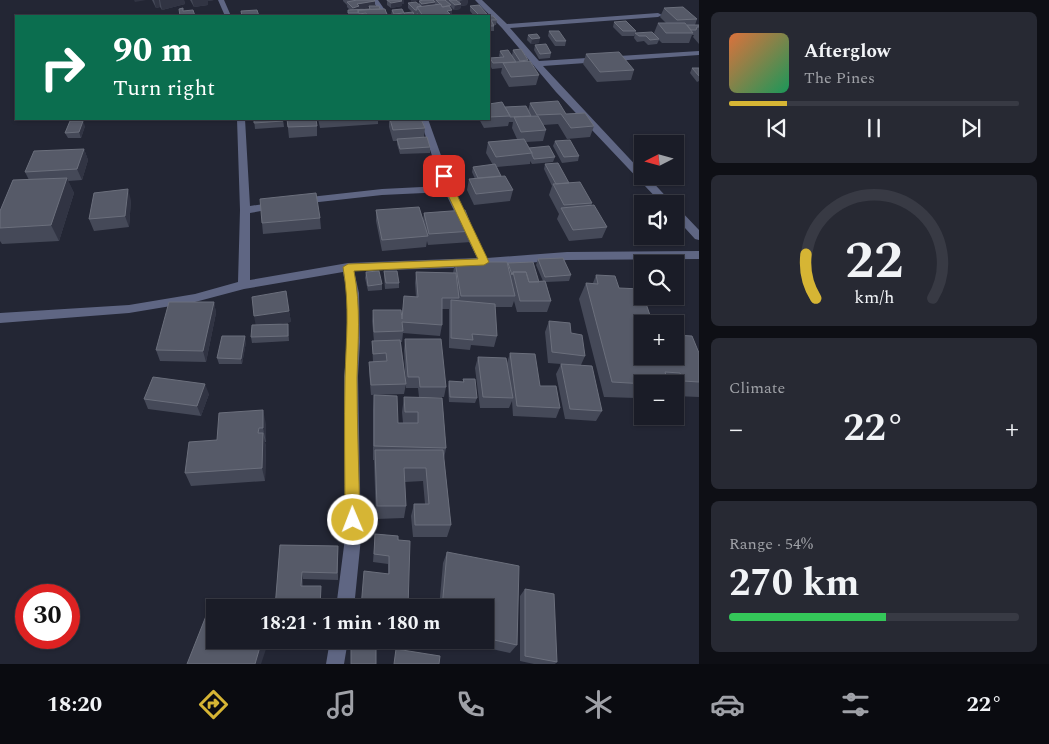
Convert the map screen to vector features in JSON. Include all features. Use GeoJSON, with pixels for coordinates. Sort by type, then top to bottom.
{"type":"FeatureCollection","features":[{"type":"Feature","properties":{"kind":"street"},"geometry":{"type":"LineString","coordinates":[[220,0],[228,15]]}},
{"type":"Feature","properties":{"kind":"street"},"geometry":{"type":"LineString","coordinates":[[375,0],[385,15]]}},
{"type":"Feature","properties":{"kind":"street"},"geometry":{"type":"LineString","coordinates":[[478,0],[505,26],[560,90],[659,195]]}},
{"type":"Feature","properties":{"kind":"street"},"geometry":{"type":"LineString","coordinates":[[505,26],[658,14]]}},
{"type":"Feature","properties":{"kind":"street"},"geometry":{"type":"LineString","coordinates":[[537,64],[699,53]]}},
{"type":"Feature","properties":{"kind":"street"},"geometry":{"type":"LineString","coordinates":[[241,120],[244,285]]}},
{"type":"Feature","properties":{"kind":"street"},"geometry":{"type":"LineString","coordinates":[[424,120],[448,189],[484,262]]}},
{"type":"Feature","properties":{"kind":"street"},"geometry":{"type":"LineString","coordinates":[[244,210],[336,196],[448,189]]}},
{"type":"Feature","properties":{"kind":"street"},"geometry":{"type":"LineString","coordinates":[[684,220],[699,236]]}},
{"type":"Feature","properties":{"kind":"street"},"geometry":{"type":"LineString","coordinates":[[0,318],[129,309],[195,298],[244,285],[348,267],[484,262],[566,256],[699,255]]}},
{"type":"Feature","properties":{"kind":"street"},"geometry":{"type":"LineString","coordinates":[[346,599],[353,538],[351,376],[354,342],[353,293],[348,267]]}},
{"type":"Feature","properties":{"kind":"street"},"geometry":{"type":"LineString","coordinates":[[336,664],[338,649]]}},
{"type":"Feature","properties":{"kind":"building"},"geometry":{"type":"Polygon","coordinates":[[[357,0],[375,1],[357,4],[359,6],[353,8],[347,2],[357,0]]]}},
{"type":"Feature","properties":{"kind":"building"},"geometry":{"type":"Polygon","coordinates":[[[387,0],[401,0],[402,1],[391,3],[387,0]]]}},
{"type":"Feature","properties":{"kind":"building"},"geometry":{"type":"Polygon","coordinates":[[[433,0],[435,2],[422,4],[419,1],[433,0]]]}},
{"type":"Feature","properties":{"kind":"building"},"geometry":{"type":"Polygon","coordinates":[[[436,0],[445,0],[451,5],[443,7],[436,0]]]}},
{"type":"Feature","properties":{"kind":"building"},"geometry":{"type":"Polygon","coordinates":[[[449,0],[456,0],[461,4],[455,5],[449,0]]]}},
{"type":"Feature","properties":{"kind":"building"},"geometry":{"type":"Polygon","coordinates":[[[416,2],[421,6],[417,7],[417,10],[408,3],[416,2]]]}},
{"type":"Feature","properties":{"kind":"building"},"geometry":{"type":"Polygon","coordinates":[[[441,4],[442,7],[449,6],[452,10],[447,11],[450,14],[422,15],[417,7],[441,4]]]}},
{"type":"Feature","properties":{"kind":"building"},"geometry":{"type":"Polygon","coordinates":[[[479,5],[487,14],[479,15],[470,6],[479,5]]]}},
{"type":"Feature","properties":{"kind":"building"},"geometry":{"type":"Polygon","coordinates":[[[369,6],[379,6],[380,9],[358,10],[358,13],[348,13],[348,10],[370,9],[369,6]]]}},
{"type":"Feature","properties":{"kind":"building"},"geometry":{"type":"Polygon","coordinates":[[[683,7],[697,19],[677,20],[664,8],[683,7]]]}},
{"type":"Feature","properties":{"kind":"building"},"geometry":{"type":"Polygon","coordinates":[[[183,8],[183,11],[193,10],[195,15],[180,15],[179,9],[183,8]]]}},
{"type":"Feature","properties":{"kind":"building"},"geometry":{"type":"Polygon","coordinates":[[[385,9],[387,15],[359,14],[358,10],[385,9]]]}},
{"type":"Feature","properties":{"kind":"building"},"geometry":{"type":"Polygon","coordinates":[[[402,9],[404,13],[394,14],[392,10],[402,9]]]}},
{"type":"Feature","properties":{"kind":"building"},"geometry":{"type":"Polygon","coordinates":[[[257,10],[259,15],[242,15],[241,11],[257,10]]]}},
{"type":"Feature","properties":{"kind":"building"},"geometry":{"type":"Polygon","coordinates":[[[413,12],[414,15],[405,15],[404,13],[413,12]]]}},
{"type":"Feature","properties":{"kind":"building"},"geometry":{"type":"Polygon","coordinates":[[[490,16],[497,20],[491,20],[494,26],[490,26],[490,16]]]}},
{"type":"Feature","properties":{"kind":"building"},"geometry":{"type":"Polygon","coordinates":[[[626,21],[636,31],[623,31],[614,22],[626,21]]]}},
{"type":"Feature","properties":{"kind":"building"},"geometry":{"type":"Polygon","coordinates":[[[658,23],[685,23],[693,33],[666,33],[658,23]]]}},
{"type":"Feature","properties":{"kind":"building"},"geometry":{"type":"Polygon","coordinates":[[[687,25],[699,25],[699,27],[696,30],[691,30],[687,25]]]}},
{"type":"Feature","properties":{"kind":"building"},"geometry":{"type":"Polygon","coordinates":[[[549,31],[559,31],[566,41],[556,41],[549,31]]]}},
{"type":"Feature","properties":{"kind":"building"},"geometry":{"type":"Polygon","coordinates":[[[652,32],[659,39],[650,40],[646,36],[639,36],[635,33],[652,32]]]}},
{"type":"Feature","properties":{"kind":"building"},"geometry":{"type":"Polygon","coordinates":[[[537,34],[540,38],[532,39],[528,35],[537,34]]]}},
{"type":"Feature","properties":{"kind":"building"},"geometry":{"type":"Polygon","coordinates":[[[546,44],[551,53],[540,54],[535,45],[546,44]]]}},
{"type":"Feature","properties":{"kind":"building"},"geometry":{"type":"Polygon","coordinates":[[[521,49],[528,60],[520,61],[513,50],[521,49]]]}},
{"type":"Feature","properties":{"kind":"building"},"geometry":{"type":"Polygon","coordinates":[[[508,50],[516,62],[493,63],[490,58],[504,57],[500,51],[508,50]]]}},
{"type":"Feature","properties":{"kind":"building"},"geometry":{"type":"Polygon","coordinates":[[[619,52],[634,70],[600,72],[586,54],[619,52]]]}},
{"type":"Feature","properties":{"kind":"building"},"geometry":{"type":"Polygon","coordinates":[[[530,61],[539,75],[511,77],[503,63],[530,61]]]}},
{"type":"Feature","properties":{"kind":"building"},"geometry":{"type":"Polygon","coordinates":[[[692,68],[699,68],[699,76],[692,68]]]}},
{"type":"Feature","properties":{"kind":"building"},"geometry":{"type":"Polygon","coordinates":[[[558,101],[566,114],[585,113],[594,126],[571,128],[561,114],[537,115],[530,103],[558,101]]]}},
{"type":"Feature","properties":{"kind":"building"},"geometry":{"type":"Polygon","coordinates":[[[502,102],[510,116],[490,117],[490,104],[502,102]]]}},
{"type":"Feature","properties":{"kind":"building"},"geometry":{"type":"Polygon","coordinates":[[[526,106],[531,116],[510,117],[505,107],[526,106]]]}},
{"type":"Feature","properties":{"kind":"building"},"geometry":{"type":"Polygon","coordinates":[[[538,116],[546,130],[521,132],[514,117],[538,116]]]}},
{"type":"Feature","properties":{"kind":"building"},"geometry":{"type":"Polygon","coordinates":[[[254,120],[283,120],[283,121],[254,123],[254,120]]]}},
{"type":"Feature","properties":{"kind":"building"},"geometry":{"type":"Polygon","coordinates":[[[287,120],[316,120],[317,126],[288,127],[287,120]]]}},
{"type":"Feature","properties":{"kind":"building"},"geometry":{"type":"Polygon","coordinates":[[[390,120],[421,120],[425,128],[393,130],[390,120]]]}},
{"type":"Feature","properties":{"kind":"building"},"geometry":{"type":"Polygon","coordinates":[[[70,121],[83,121],[79,132],[65,133],[70,121]]]}},
{"type":"Feature","properties":{"kind":"building"},"geometry":{"type":"Polygon","coordinates":[[[427,137],[430,147],[400,149],[397,139],[427,137]]]}},
{"type":"Feature","properties":{"kind":"building"},"geometry":{"type":"Polygon","coordinates":[[[524,139],[532,153],[496,157],[488,142],[524,139]]]}},
{"type":"Feature","properties":{"kind":"building"},"geometry":{"type":"Polygon","coordinates":[[[570,140],[579,156],[564,157],[555,141],[570,140]]]}},
{"type":"Feature","properties":{"kind":"building"},"geometry":{"type":"Polygon","coordinates":[[[549,146],[555,157],[534,159],[529,148],[549,146]]]}},
{"type":"Feature","properties":{"kind":"building"},"geometry":{"type":"Polygon","coordinates":[[[84,149],[77,169],[25,172],[34,151],[84,149]]]}},
{"type":"Feature","properties":{"kind":"building"},"geometry":{"type":"Polygon","coordinates":[[[558,163],[569,183],[556,184],[545,164],[558,163]]]}},
{"type":"Feature","properties":{"kind":"building"},"geometry":{"type":"Polygon","coordinates":[[[495,164],[501,176],[478,178],[473,167],[495,164]]]}},
{"type":"Feature","properties":{"kind":"building"},"geometry":{"type":"Polygon","coordinates":[[[505,176],[513,190],[476,194],[469,179],[505,176]]]}},
{"type":"Feature","properties":{"kind":"building"},"geometry":{"type":"Polygon","coordinates":[[[67,178],[51,225],[0,228],[0,211],[13,180],[67,178]]]}},
{"type":"Feature","properties":{"kind":"building"},"geometry":{"type":"Polygon","coordinates":[[[580,182],[592,203],[564,205],[553,184],[580,182]]]}},
{"type":"Feature","properties":{"kind":"building"},"geometry":{"type":"Polygon","coordinates":[[[128,189],[125,216],[89,219],[94,193],[128,189]]]}},
{"type":"Feature","properties":{"kind":"building"},"geometry":{"type":"Polygon","coordinates":[[[316,193],[320,218],[262,223],[260,199],[316,193]]]}},
{"type":"Feature","properties":{"kind":"building"},"geometry":{"type":"Polygon","coordinates":[[[594,205],[607,227],[573,230],[561,208],[594,205]]]}},
{"type":"Feature","properties":{"kind":"building"},"geometry":{"type":"Polygon","coordinates":[[[419,207],[428,236],[382,240],[376,210],[419,207]]]}},
{"type":"Feature","properties":{"kind":"building"},"geometry":{"type":"Polygon","coordinates":[[[465,210],[473,231],[429,234],[424,213],[465,210]]]}},
{"type":"Feature","properties":{"kind":"building"},"geometry":{"type":"Polygon","coordinates":[[[563,258],[571,275],[545,277],[538,259],[563,258]]]}},
{"type":"Feature","properties":{"kind":"building"},"geometry":{"type":"Polygon","coordinates":[[[455,262],[507,262],[515,296],[461,296],[455,262]]]}},
{"type":"Feature","properties":{"kind":"building"},"geometry":{"type":"Polygon","coordinates":[[[533,262],[539,282],[529,282],[526,272],[513,272],[512,275],[508,263],[533,262]]]}},
{"type":"Feature","properties":{"kind":"building"},"geometry":{"type":"Polygon","coordinates":[[[379,271],[382,284],[368,286],[366,272],[379,271]]]}},
{"type":"Feature","properties":{"kind":"building"},"geometry":{"type":"Polygon","coordinates":[[[384,271],[397,271],[399,283],[386,283],[384,271]]]}},
{"type":"Feature","properties":{"kind":"building"},"geometry":{"type":"Polygon","coordinates":[[[416,272],[456,273],[459,298],[442,298],[442,325],[402,322],[403,331],[374,332],[373,310],[401,310],[402,319],[404,296],[418,297],[416,272]]]}},
{"type":"Feature","properties":{"kind":"building"},"geometry":{"type":"Polygon","coordinates":[[[513,272],[526,272],[529,282],[545,281],[551,301],[520,301],[513,272]]]}},
{"type":"Feature","properties":{"kind":"building"},"geometry":{"type":"Polygon","coordinates":[[[596,275],[615,276],[619,288],[634,289],[634,305],[646,305],[650,315],[634,315],[634,365],[684,365],[684,336],[692,336],[699,353],[699,382],[684,381],[684,375],[680,373],[665,372],[666,375],[634,375],[634,383],[612,382],[586,283],[598,284],[596,275]]]}},
{"type":"Feature","properties":{"kind":"building"},"geometry":{"type":"Polygon","coordinates":[[[286,291],[289,311],[254,316],[252,297],[286,291]]]}},
{"type":"Feature","properties":{"kind":"building"},"geometry":{"type":"Polygon","coordinates":[[[451,300],[495,304],[497,336],[472,334],[473,340],[451,338],[451,300]]]}},
{"type":"Feature","properties":{"kind":"building"},"geometry":{"type":"Polygon","coordinates":[[[169,302],[214,302],[203,351],[156,350],[169,302]]]}},
{"type":"Feature","properties":{"kind":"building"},"geometry":{"type":"Polygon","coordinates":[[[549,321],[570,323],[571,333],[582,335],[585,356],[552,352],[549,321]]]}},
{"type":"Feature","properties":{"kind":"building"},"geometry":{"type":"Polygon","coordinates":[[[288,324],[288,336],[251,337],[252,325],[288,324]]]}},
{"type":"Feature","properties":{"kind":"building"},"geometry":{"type":"Polygon","coordinates":[[[222,336],[245,336],[241,359],[217,358],[222,336]]]}},
{"type":"Feature","properties":{"kind":"building"},"geometry":{"type":"Polygon","coordinates":[[[405,339],[441,339],[446,387],[420,387],[419,377],[408,377],[405,339]]]}},
{"type":"Feature","properties":{"kind":"building"},"geometry":{"type":"Polygon","coordinates":[[[400,340],[406,384],[371,385],[369,362],[387,361],[386,353],[373,354],[372,341],[400,340]]]}},
{"type":"Feature","properties":{"kind":"building"},"geometry":{"type":"Polygon","coordinates":[[[510,353],[535,354],[540,386],[556,386],[560,408],[517,406],[510,353]]]}},
{"type":"Feature","properties":{"kind":"building"},"geometry":{"type":"Polygon","coordinates":[[[478,357],[506,358],[513,398],[483,397],[478,357]]]}},
{"type":"Feature","properties":{"kind":"building"},"geometry":{"type":"Polygon","coordinates":[[[561,364],[592,366],[602,411],[570,409],[561,364]]]}},
{"type":"Feature","properties":{"kind":"building"},"geometry":{"type":"Polygon","coordinates":[[[153,377],[205,384],[197,406],[144,399],[153,377]]]}},
{"type":"Feature","properties":{"kind":"building"},"geometry":{"type":"Polygon","coordinates":[[[463,379],[475,379],[477,398],[450,397],[449,381],[464,382],[463,379]]]}},
{"type":"Feature","properties":{"kind":"building"},"geometry":{"type":"Polygon","coordinates":[[[374,395],[397,396],[398,423],[418,423],[418,412],[405,412],[404,397],[442,398],[446,448],[374,446],[374,395]]]}},
{"type":"Feature","properties":{"kind":"building"},"geometry":{"type":"Polygon","coordinates":[[[263,410],[263,428],[259,428],[258,433],[263,433],[262,468],[185,473],[189,442],[217,440],[219,413],[263,410]]]}},
{"type":"Feature","properties":{"kind":"building"},"geometry":{"type":"Polygon","coordinates":[[[375,450],[443,450],[451,525],[415,525],[414,504],[429,504],[426,468],[404,468],[406,506],[377,506],[375,450]]]}},
{"type":"Feature","properties":{"kind":"building"},"geometry":{"type":"Polygon","coordinates":[[[375,534],[398,536],[398,540],[410,541],[408,599],[362,599],[364,571],[389,574],[389,556],[374,554],[375,534]]]}},
{"type":"Feature","properties":{"kind":"building"},"geometry":{"type":"Polygon","coordinates":[[[280,545],[338,546],[337,573],[302,572],[301,586],[321,586],[320,599],[276,599],[280,545]]]}},
{"type":"Feature","properties":{"kind":"building"},"geometry":{"type":"Polygon","coordinates":[[[447,552],[519,566],[517,645],[494,640],[494,599],[443,599],[447,552]]]}},
{"type":"Feature","properties":{"kind":"building"},"geometry":{"type":"Polygon","coordinates":[[[525,589],[554,594],[557,662],[525,656],[525,589]]]}},
{"type":"Feature","properties":{"kind":"building"},"geometry":{"type":"Polygon","coordinates":[[[206,616],[206,649],[259,649],[255,664],[187,664],[206,616]]]}},
{"type":"Feature","properties":{"kind":"building"},"geometry":{"type":"Polygon","coordinates":[[[351,649],[376,649],[376,664],[351,664],[351,649]]]}},
{"type":"Feature","properties":{"kind":"building"},"geometry":{"type":"Polygon","coordinates":[[[396,649],[440,656],[439,664],[394,664],[396,649]]]}},
{"type":"Feature","properties":{"kind":"route"},"geometry":{"type":"LineString","coordinates":[[353,520],[351,376],[354,342],[353,293],[348,267],[484,262],[448,189],[444,176]]}}]}
